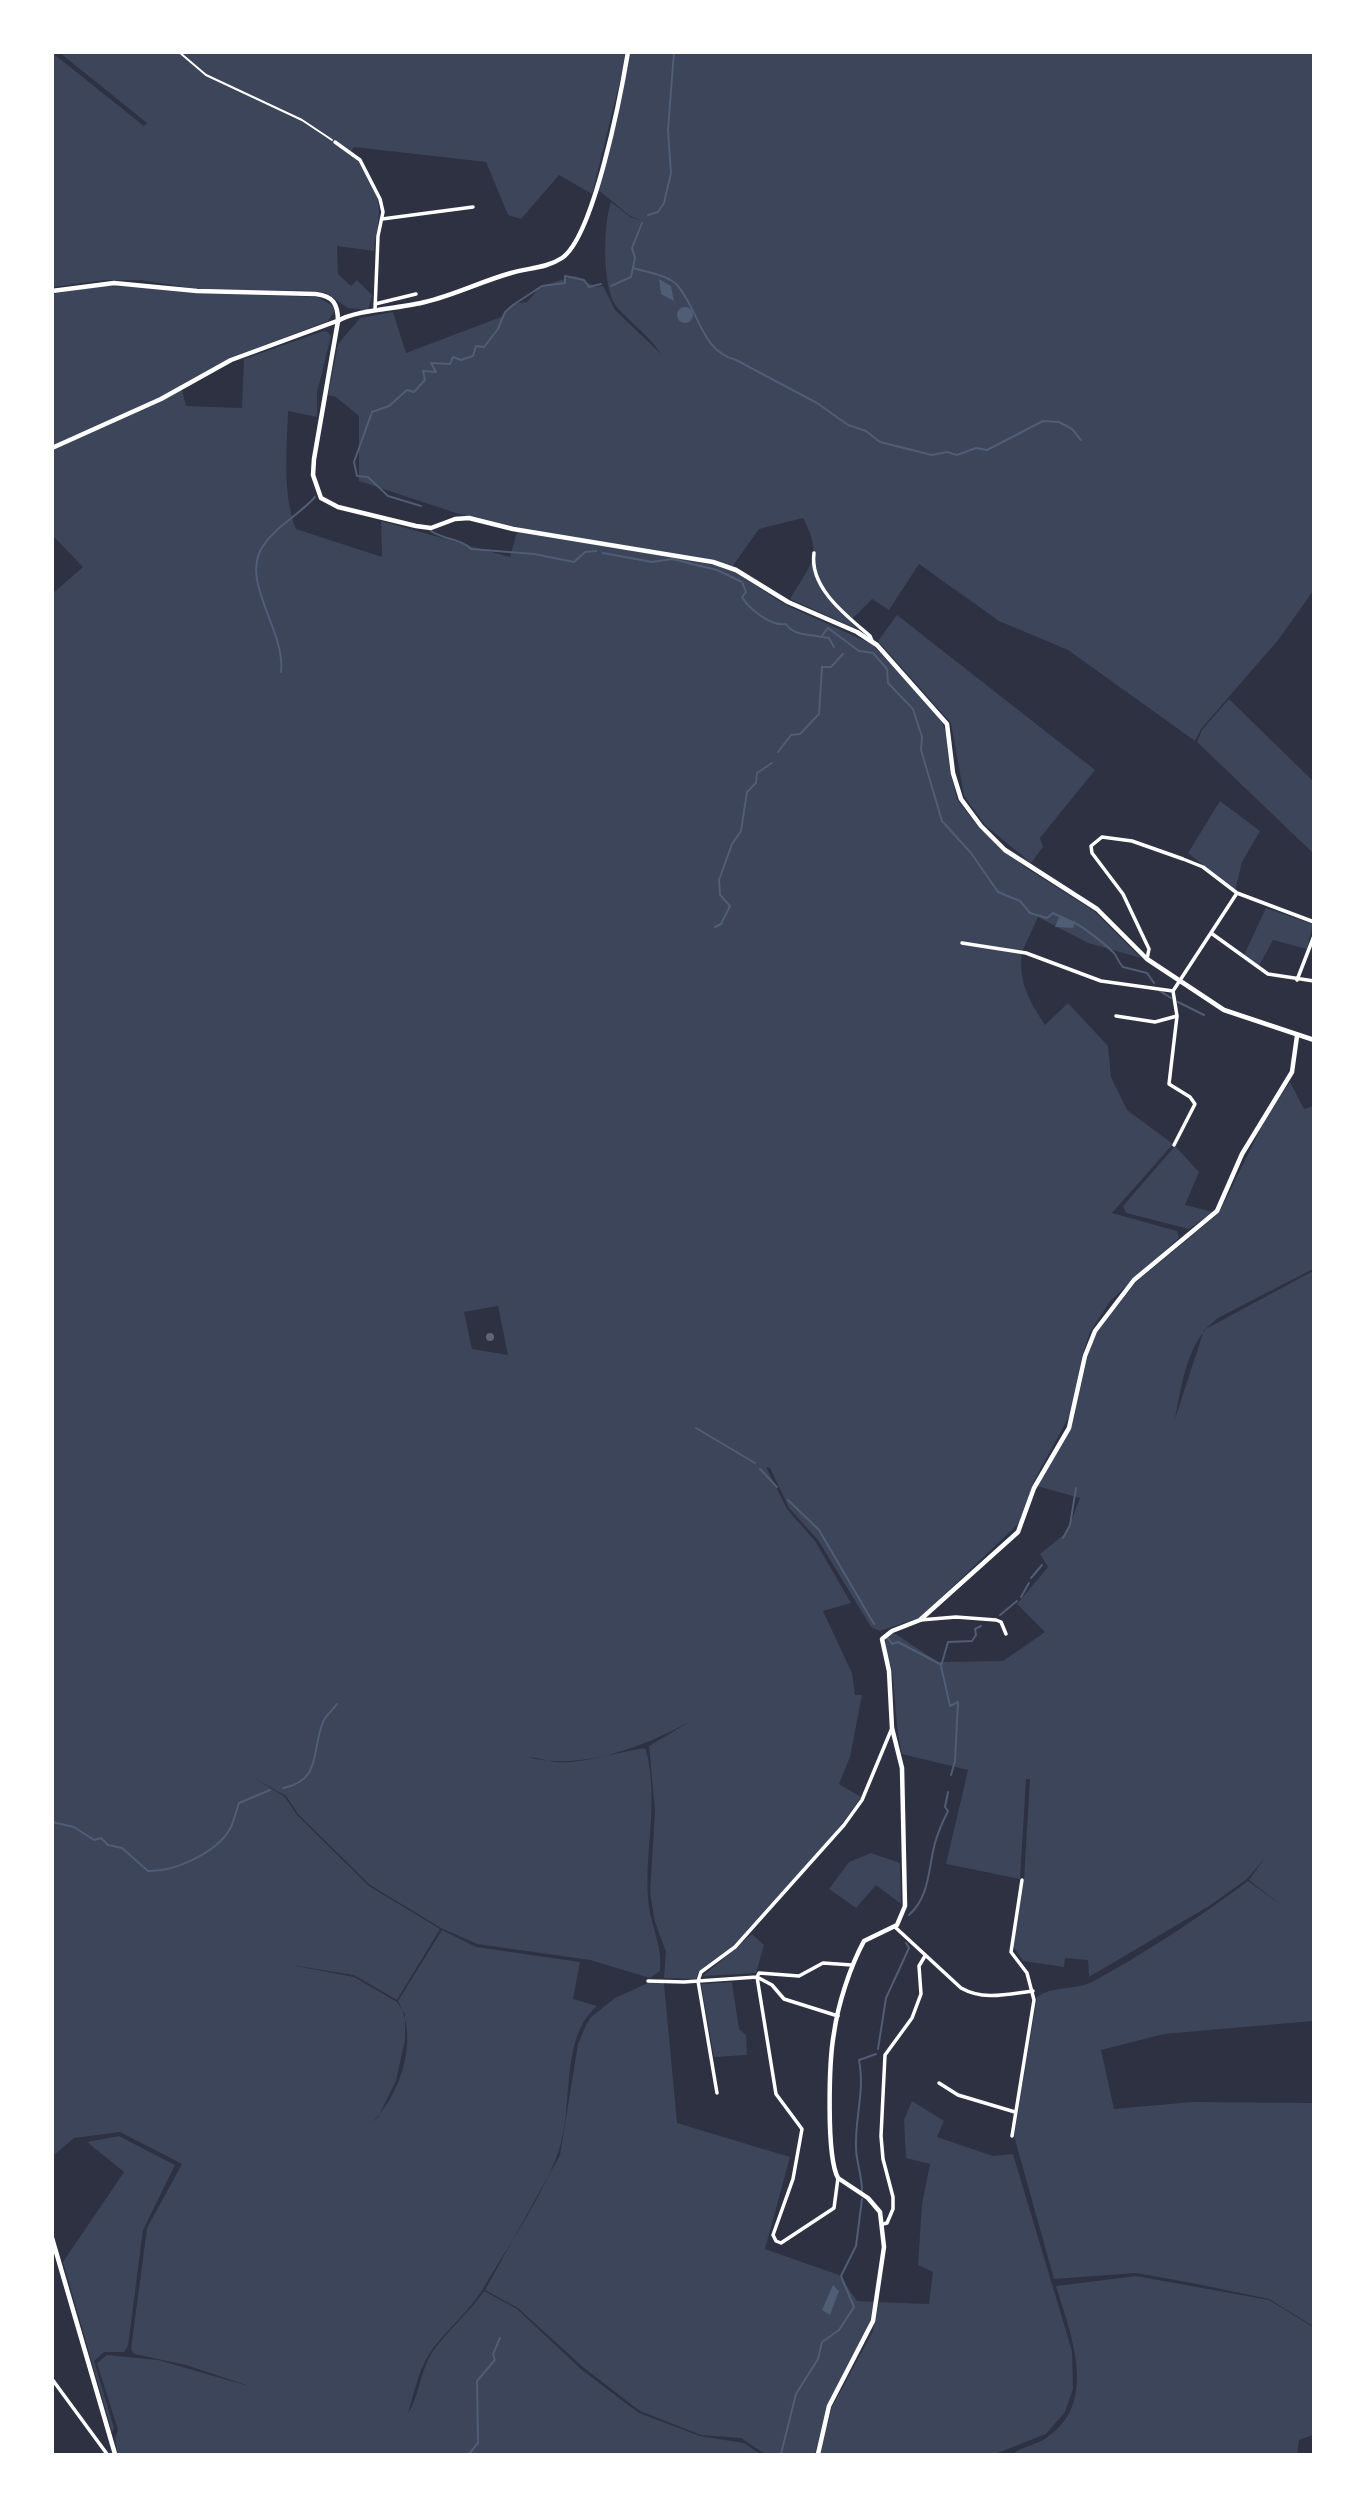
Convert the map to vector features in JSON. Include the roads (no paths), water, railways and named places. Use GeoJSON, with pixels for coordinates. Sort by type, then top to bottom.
{"type":"FeatureCollection","features":[{"type":"Feature","properties":{"kind":"main road"},"geometry":{"type":"LineString","coordinates":[[52,448],[161,399],[231,360],[338,321],[347,314],[375,312],[453,295],[492,279],[548,264],[562,257],[578,238],[596,187],[621,96],[628,52]]}},
{"type":"Feature","properties":{"kind":"main road"},"geometry":{"type":"LineString","coordinates":[[52,291],[114,283],[197,291],[316,294],[335,302],[338,321],[314,459],[316,490],[327,503],[416,526],[431,528],[469,518],[513,530],[695,558],[736,570],[788,602],[872,641],[939,712],[947,724],[953,774],[961,799],[981,825],[1005,849],[1097,909],[1147,959],[1179,983],[1239,1018],[1314,1040]]}},
{"type":"Feature","properties":{"kind":"main road"},"geometry":{"type":"LineString","coordinates":[[818,2455],[829,2406],[873,2321],[881,2278],[883,2224],[875,2204],[838,2178],[831,2146],[833,2040],[838,2016],[864,1941],[895,1927],[904,1913],[902,1768],[892,1728],[889,1671],[881,1646],[882,1639],[891,1631],[920,1620],[1018,1532],[1034,1488],[1069,1428],[1085,1356],[1095,1331],[1129,1285],[1217,1211],[1257,1127],[1292,1072],[1297,1036]]}},
{"type":"Feature","properties":{"kind":"main road"},"geometry":{"type":"LineString","coordinates":[[52,2238],[115,2455]]}},
{"type":"Feature","properties":{"kind":"street"},"geometry":{"type":"LineString","coordinates":[[335,142],[353,153],[371,178],[380,200],[382,219],[378,236],[375,312]]}},
{"type":"Feature","properties":{"kind":"street"},"geometry":{"type":"LineString","coordinates":[[382,219],[473,207]]}},
{"type":"Feature","properties":{"kind":"street"},"geometry":{"type":"LineString","coordinates":[[375,304],[416,294]]}},
{"type":"Feature","properties":{"kind":"street"},"geometry":{"type":"LineString","coordinates":[[814,553],[814,570],[833,603],[870,636],[872,641]]}},
{"type":"Feature","properties":{"kind":"street"},"geometry":{"type":"LineString","coordinates":[[1147,959],[1149,949],[1123,894],[1092,853],[1095,840],[1102,837],[1150,846],[1203,867],[1237,893],[1314,922]]}},
{"type":"Feature","properties":{"kind":"street"},"geometry":{"type":"LineString","coordinates":[[1174,1144],[1195,1104],[1190,1097],[1169,1084],[1177,1016],[1174,990],[1237,893]]}},
{"type":"Feature","properties":{"kind":"street"},"geometry":{"type":"LineString","coordinates":[[1211,933],[1259,969],[1277,977],[1314,981]]}},
{"type":"Feature","properties":{"kind":"street"},"geometry":{"type":"LineString","coordinates":[[1297,980],[1314,936]]}},
{"type":"Feature","properties":{"kind":"street"},"geometry":{"type":"LineString","coordinates":[[962,943],[1026,953],[1101,981],[1174,990]]}},
{"type":"Feature","properties":{"kind":"street"},"geometry":{"type":"LineString","coordinates":[[1116,1016],[1156,1022],[1177,1016]]}},
{"type":"Feature","properties":{"kind":"street"},"geometry":{"type":"LineString","coordinates":[[920,1620],[956,1617],[996,1620],[1005,1627],[1006,1634]]}},
{"type":"Feature","properties":{"kind":"street"},"geometry":{"type":"LineString","coordinates":[[717,2093],[698,1981],[701,1972],[735,1947],[844,1825],[862,1800],[892,1728]]}},
{"type":"Feature","properties":{"kind":"street"},"geometry":{"type":"LineString","coordinates":[[1012,2136],[1033,1991],[1027,1973],[1011,1952],[1022,1880]]}},
{"type":"Feature","properties":{"kind":"street"},"geometry":{"type":"LineString","coordinates":[[895,1927],[971,1994],[981,1997],[1033,1991]]}},
{"type":"Feature","properties":{"kind":"street"},"geometry":{"type":"LineString","coordinates":[[883,2224],[887,2223],[893,2209],[881,2136],[885,2055],[912,2018],[921,1994],[919,1966],[925,1956]]}},
{"type":"Feature","properties":{"kind":"street"},"geometry":{"type":"LineString","coordinates":[[757,1977],[760,1973],[799,1976],[816,1964],[854,1966]]}},
{"type":"Feature","properties":{"kind":"street"},"geometry":{"type":"LineString","coordinates":[[757,1977],[776,2094],[802,2129],[793,2179],[773,2235],[781,2243],[834,2208],[838,2178]]}},
{"type":"Feature","properties":{"kind":"street"},"geometry":{"type":"LineString","coordinates":[[648,1981],[757,1977],[772,1985],[785,1999],[838,2016]]}},
{"type":"Feature","properties":{"kind":"street"},"geometry":{"type":"LineString","coordinates":[[939,2083],[958,2095],[1015,2112]]}},
{"type":"Feature","properties":{"kind":"street"},"geometry":{"type":"LineString","coordinates":[[52,2379],[107,2455]]}},
{"type":"Feature","properties":{"kind":"waterway"},"geometry":{"type":"LineString","coordinates":[[648,215],[658,212],[664,203],[671,173],[668,130],[674,52]]}},
{"type":"Feature","properties":{"kind":"waterway"},"geometry":{"type":"LineString","coordinates":[[611,286],[631,277],[635,258],[632,248],[642,223]]}},
{"type":"Feature","properties":{"kind":"waterway"},"geometry":{"type":"LineString","coordinates":[[633,268],[674,282],[685,296],[708,339],[724,355],[817,403],[848,425],[866,431],[880,442],[932,455],[947,452],[957,455],[976,448],[987,450],[1043,421],[1059,422],[1072,429],[1081,440]]}},
{"type":"Feature","properties":{"kind":"waterway"},"geometry":{"type":"LineString","coordinates":[[421,506],[388,496],[368,477],[357,476],[354,462],[372,412],[389,406],[407,390],[414,392],[425,380],[423,371],[436,372],[431,363],[450,364],[453,357],[461,360],[473,356],[476,346],[484,347],[498,329],[505,312],[542,286],[565,283],[565,276],[584,280],[589,287],[601,284]]}},
{"type":"Feature","properties":{"kind":"waterway"},"geometry":{"type":"LineString","coordinates":[[281,672],[277,640],[259,590],[257,560],[268,539],[315,497]]}},
{"type":"Feature","properties":{"kind":"waterway"},"geometry":{"type":"LineString","coordinates":[[431,531],[471,549],[534,554],[574,562],[585,552],[596,551]]}},
{"type":"Feature","properties":{"kind":"waterway"},"geometry":{"type":"LineString","coordinates":[[603,553],[652,562],[672,559],[717,570],[742,582],[746,592],[742,597],[745,602],[768,620],[786,624],[797,633],[821,637],[828,628],[859,651],[873,653],[887,669],[888,683],[913,709],[922,737],[921,750],[942,821],[971,853],[998,892],[1020,901],[1030,913],[1047,918],[1053,913],[1059,916]]}},
{"type":"Feature","properties":{"kind":"waterway"},"geometry":{"type":"LineString","coordinates":[[822,637],[829,638],[834,647]]}},
{"type":"Feature","properties":{"kind":"waterway"},"geometry":{"type":"LineString","coordinates":[[778,752],[791,735],[800,734],[819,714],[822,667],[831,667],[843,654]]}},
{"type":"Feature","properties":{"kind":"waterway"},"geometry":{"type":"LineString","coordinates":[[715,927],[721,924],[730,906],[720,895],[719,880],[732,844],[741,831],[747,792],[756,783],[757,773],[772,763]]}},
{"type":"Feature","properties":{"kind":"waterway"},"geometry":{"type":"LineString","coordinates":[[1073,922],[1110,950],[1123,967],[1147,973],[1154,983]]}},
{"type":"Feature","properties":{"kind":"waterway"},"geometry":{"type":"LineString","coordinates":[[1160,991],[1171,998]]}},
{"type":"Feature","properties":{"kind":"waterway"},"geometry":{"type":"LineString","coordinates":[[1178,1002],[1204,1015]]}},
{"type":"Feature","properties":{"kind":"waterway"},"geometry":{"type":"LineString","coordinates":[[696,1428],[755,1463]]}},
{"type":"Feature","properties":{"kind":"waterway"},"geometry":{"type":"LineString","coordinates":[[760,1469],[777,1487]]}},
{"type":"Feature","properties":{"kind":"waterway"},"geometry":{"type":"LineString","coordinates":[[1063,1538],[1070,1525],[1076,1488]]}},
{"type":"Feature","properties":{"kind":"waterway"},"geometry":{"type":"LineString","coordinates":[[788,1500],[819,1530],[874,1624]]}},
{"type":"Feature","properties":{"kind":"waterway"},"geometry":{"type":"LineString","coordinates":[[1031,1578],[1042,1565]]}},
{"type":"Feature","properties":{"kind":"waterway"},"geometry":{"type":"LineString","coordinates":[[1021,1597],[1029,1583]]}},
{"type":"Feature","properties":{"kind":"waterway"},"geometry":{"type":"LineString","coordinates":[[1000,1615],[1017,1601]]}},
{"type":"Feature","properties":{"kind":"waterway"},"geometry":{"type":"LineString","coordinates":[[951,1775],[955,1761],[958,1702],[950,1706],[941,1666],[948,1642],[972,1641],[976,1635],[975,1629],[981,1626]]}},
{"type":"Feature","properties":{"kind":"waterway"},"geometry":{"type":"LineString","coordinates":[[888,1638],[892,1644],[898,1642],[940,1664]]}},
{"type":"Feature","properties":{"kind":"waterway"},"geometry":{"type":"LineString","coordinates":[[283,1788],[304,1779],[310,1772],[323,1722],[337,1704]]}},
{"type":"Feature","properties":{"kind":"waterway"},"geometry":{"type":"LineString","coordinates":[[52,1822],[74,1827],[94,1840],[101,1838],[108,1845],[122,1848],[148,1871],[158,1870],[194,1859],[215,1846],[230,1829],[239,1803],[270,1790]]}},
{"type":"Feature","properties":{"kind":"waterway"},"geometry":{"type":"LineString","coordinates":[[909,1915],[925,1891],[935,1843],[948,1811],[945,1807],[948,1792]]}},
{"type":"Feature","properties":{"kind":"waterway"},"geometry":{"type":"LineString","coordinates":[[878,2049],[886,1998],[909,1948],[906,1943]]}},
{"type":"Feature","properties":{"kind":"waterway"},"geometry":{"type":"LineString","coordinates":[[862,2191],[856,2147],[861,2082],[859,2060],[876,2054]]}},
{"type":"Feature","properties":{"kind":"waterway"},"geometry":{"type":"LineString","coordinates":[[781,2454],[796,2394],[818,2359],[822,2342],[839,2330],[854,2307],[841,2276],[856,2246],[862,2199]]}},
{"type":"Feature","properties":{"kind":"waterway"},"geometry":{"type":"LineString","coordinates":[[469,2454],[478,2443],[477,2381],[495,2360],[493,2354],[500,2338]]}}]}
